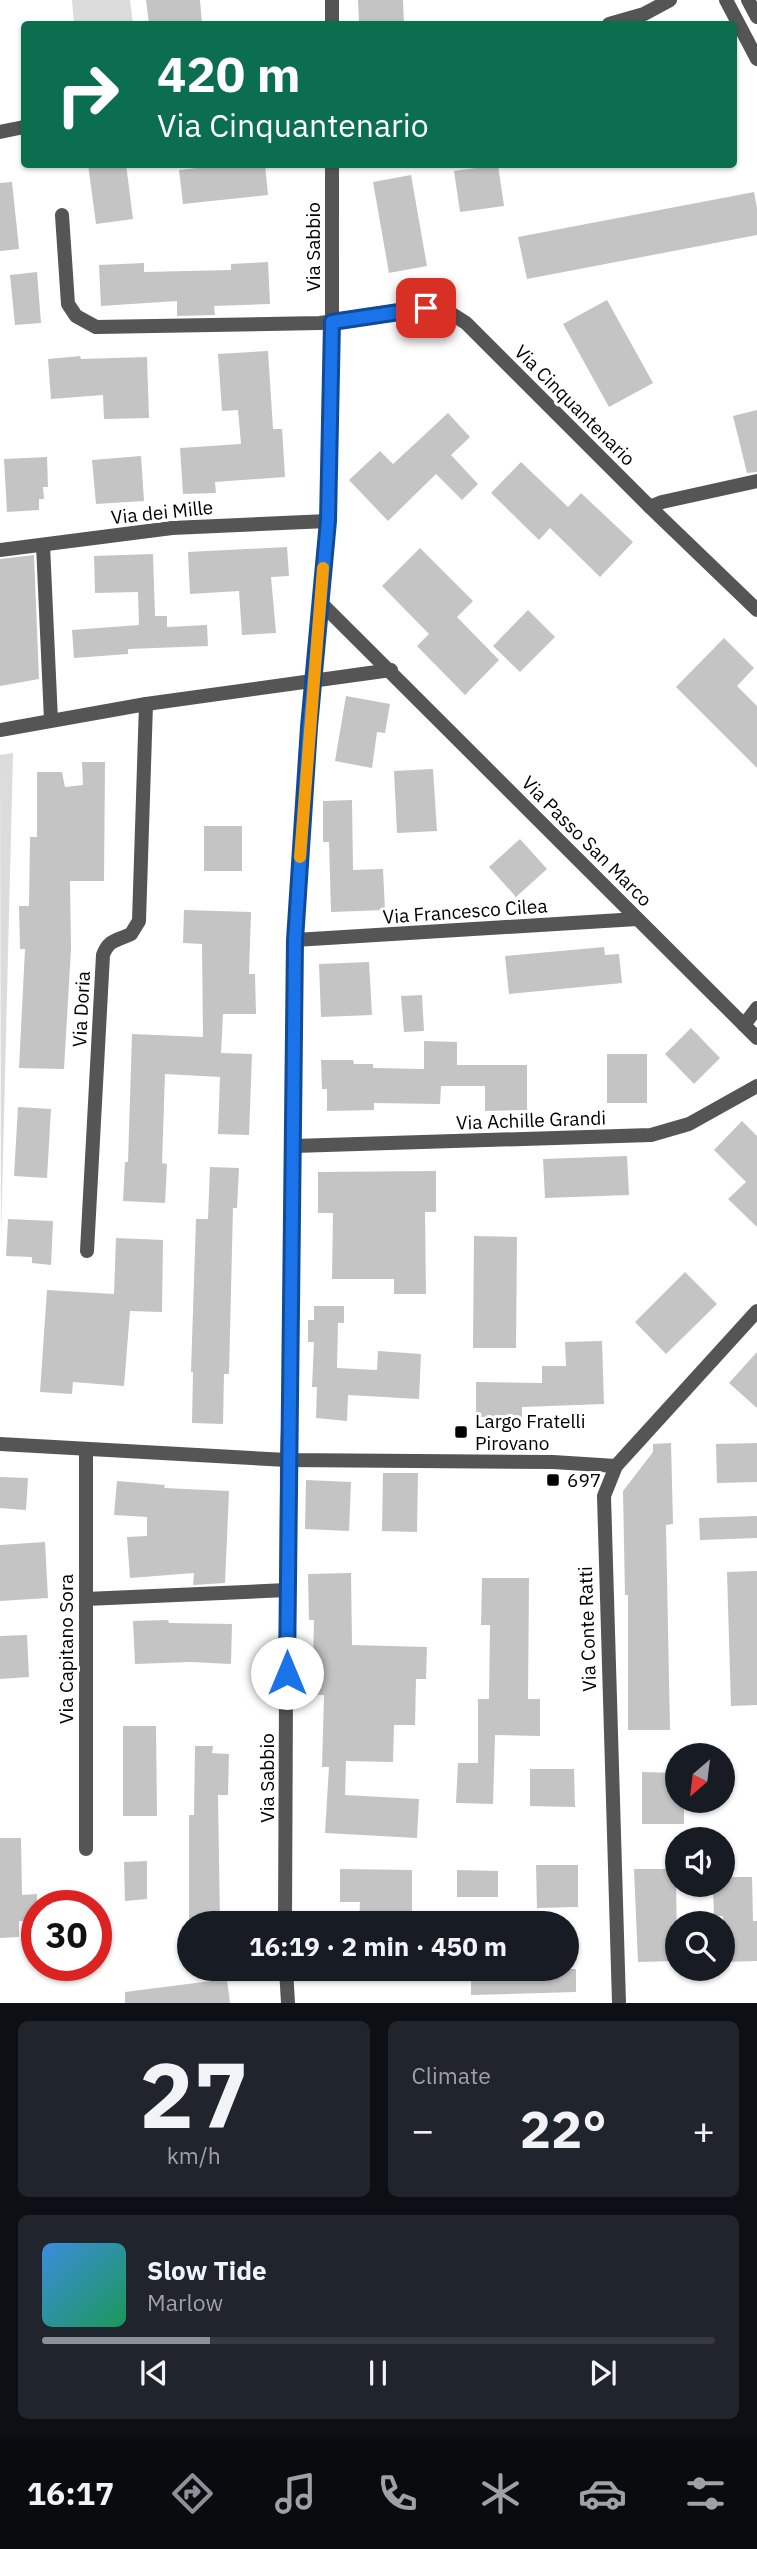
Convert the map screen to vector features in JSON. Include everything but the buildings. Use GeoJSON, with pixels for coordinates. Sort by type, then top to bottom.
{"type":"FeatureCollection","features":[{"type":"Feature","properties":{"kind":"street"},"geometry":{"type":"LineString","coordinates":[[332,0],[332,21]]}},
{"type":"Feature","properties":{"kind":"street"},"geometry":{"type":"LineString","coordinates":[[620,21],[644,14],[670,0]]}},
{"type":"Feature","properties":{"kind":"street"},"geometry":{"type":"LineString","coordinates":[[726,0],[757,59]]}},
{"type":"Feature","properties":{"kind":"street"},"geometry":{"type":"LineString","coordinates":[[748,0],[757,17]]}},
{"type":"Feature","properties":{"kind":"street"},"geometry":{"type":"LineString","coordinates":[[0,132],[21,128]]}},
{"type":"Feature","properties":{"kind":"street","name":"Via Sabbio"},"geometry":{"type":"LineString","coordinates":[[285,1911],[295,940],[313,682],[328,521],[332,168]]}},
{"type":"Feature","properties":{"kind":"street","name":"Via Cinquantenario"},"geometry":{"type":"LineString","coordinates":[[62,215],[68,304],[76,316],[89,325],[108,329],[332,322],[426,308],[453,314],[475,332],[650,508],[757,610]]}},
{"type":"Feature","properties":{"kind":"street"},"geometry":{"type":"LineString","coordinates":[[650,508],[662,502],[757,481]]}},
{"type":"Feature","properties":{"kind":"street","name":"Via dei Mille"},"geometry":{"type":"LineString","coordinates":[[0,550],[197,526],[328,521]]}},
{"type":"Feature","properties":{"kind":"street"},"geometry":{"type":"LineString","coordinates":[[43,545],[51,720]]}},
{"type":"Feature","properties":{"kind":"street","name":"Via Passo San Marco"},"geometry":{"type":"LineString","coordinates":[[320,601],[757,1038]]}},
{"type":"Feature","properties":{"kind":"street"},"geometry":{"type":"LineString","coordinates":[[0,730],[146,704],[391,670]]}},
{"type":"Feature","properties":{"kind":"street","name":"Via Doria"},"geometry":{"type":"LineString","coordinates":[[88,1251],[103,955],[112,940],[135,931],[140,914],[146,704]]}},
{"type":"Feature","properties":{"kind":"street","name":"Via Francesco Cilea"},"geometry":{"type":"LineString","coordinates":[[295,940],[637,919]]}},
{"type":"Feature","properties":{"kind":"street"},"geometry":{"type":"LineString","coordinates":[[744,1025],[757,1008]]}},
{"type":"Feature","properties":{"kind":"street","name":"Via Achille Grandi"},"geometry":{"type":"LineString","coordinates":[[294,1146],[651,1135],[689,1125],[757,1086]]}},
{"type":"Feature","properties":{"kind":"street","name":"Via Conte Ratti"},"geometry":{"type":"LineString","coordinates":[[619,2003],[603,1510],[606,1487],[616,1466],[757,1311]]}},
{"type":"Feature","properties":{"kind":"street"},"geometry":{"type":"LineString","coordinates":[[0,1444],[288,1461],[586,1463],[616,1466]]}},
{"type":"Feature","properties":{"kind":"street","name":"Via Capitano Sora"},"geometry":{"type":"LineString","coordinates":[[86,1449],[86,1849]]}},
{"type":"Feature","properties":{"kind":"street"},"geometry":{"type":"LineString","coordinates":[[86,1599],[287,1590]]}},
{"type":"Feature","properties":{"kind":"street"},"geometry":{"type":"LineString","coordinates":[[287,1981],[288,2003]]}},
{"type":"Feature","properties":{"kind":"shaded area"},"geometry":{"type":"Polygon","coordinates":[[[72,0],[130,0],[133,21],[74,21],[72,0]]]}},
{"type":"Feature","properties":{"kind":"shaded area"},"geometry":{"type":"Polygon","coordinates":[[[13,753],[1,1238],[0,755],[13,753]]]}},
{"type":"Feature","properties":{"kind":"slow traffic"},"geometry":{"type":"LineString","coordinates":[[300,857],[323,568]]}},
{"type":"Feature","properties":{"kind":"place","name":"Largo Fratelli Pirovano"},"geometry":{"type":"Point","coordinates":[461,1432]}},
{"type":"Feature","properties":{"kind":"place","name":"697"},"geometry":{"type":"Point","coordinates":[553,1480]}},
{"type":"Feature","properties":{"kind":"route"},"geometry":{"type":"LineString","coordinates":[[287,1673],[295,940],[309,727],[328,521],[332,322],[426,308]]}}]}
